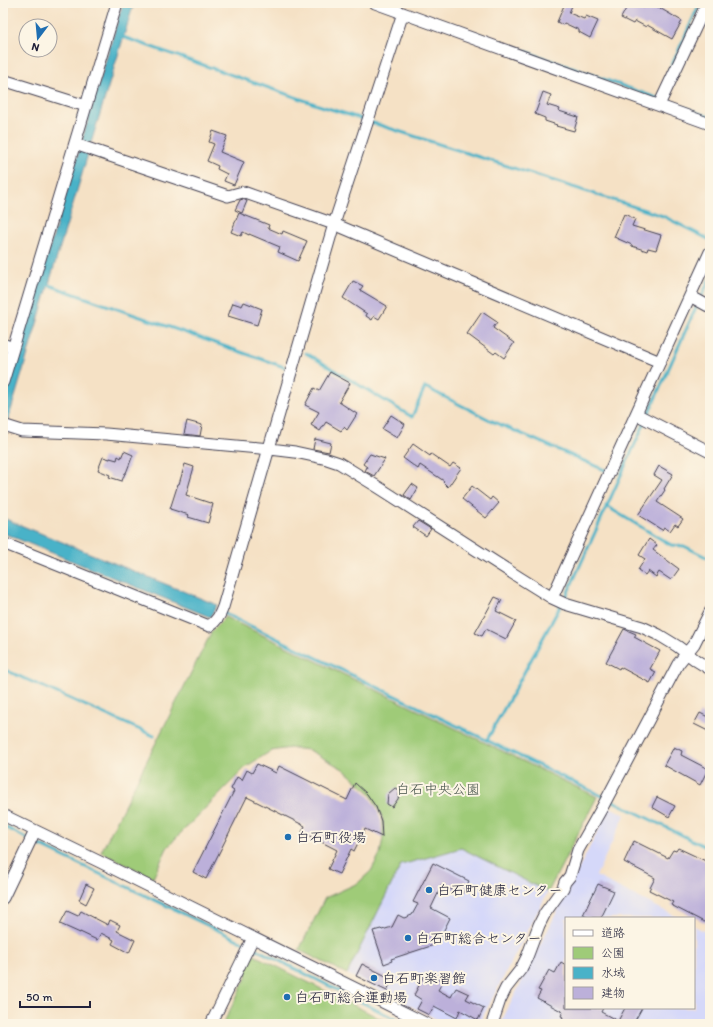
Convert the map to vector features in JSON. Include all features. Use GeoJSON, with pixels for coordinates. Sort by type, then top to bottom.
{"type":"FeatureCollection","features":[{"type":"Feature","properties":{"kind":"street"},"geometry":{"type":"LineString","coordinates":[[3,382],[8,346],[82,146],[86,106],[118,3]]}},
{"type":"Feature","properties":{"kind":"street"},"geometry":{"type":"LineString","coordinates":[[661,102],[707,3]]}},
{"type":"Feature","properties":{"kind":"street"},"geometry":{"type":"LineString","coordinates":[[379,4],[661,102],[710,124]]}},
{"type":"Feature","properties":{"kind":"street"},"geometry":{"type":"LineString","coordinates":[[3,543],[209,626],[214,623],[221,612],[270,449],[334,224],[404,13]]}},
{"type":"Feature","properties":{"kind":"street"},"geometry":{"type":"LineString","coordinates":[[3,80],[86,106]]}},
{"type":"Feature","properties":{"kind":"street"},"geometry":{"type":"LineString","coordinates":[[82,146],[228,196],[243,192],[334,224],[660,362]]}},
{"type":"Feature","properties":{"kind":"street"},"geometry":{"type":"LineString","coordinates":[[559,601],[610,472],[643,417],[660,362],[700,301],[710,252]]}},
{"type":"Feature","properties":{"kind":"street"},"geometry":{"type":"LineString","coordinates":[[643,417],[710,452]]}},
{"type":"Feature","properties":{"kind":"street"},"geometry":{"type":"LineString","coordinates":[[4,426],[22,431],[106,434],[270,449],[295,452],[327,459],[339,464],[378,487],[559,601],[642,627],[659,635],[710,668]]}},
{"type":"Feature","properties":{"kind":"street"},"geometry":{"type":"LineString","coordinates":[[492,1024],[500,1000],[506,988],[521,968],[527,957],[545,913],[570,876],[578,850],[613,788],[678,664],[694,644],[710,612]]}},
{"type":"Feature","properties":{"kind":"street"},"geometry":{"type":"LineString","coordinates":[[3,815],[32,838],[105,864],[250,943],[427,1024]]}},
{"type":"Feature","properties":{"kind":"street"},"geometry":{"type":"LineString","coordinates":[[3,898],[32,838]]}},
{"type":"Feature","properties":{"kind":"street"},"geometry":{"type":"LineString","coordinates":[[211,1024],[250,943]]}},
{"type":"Feature","properties":{"kind":"shaded area"},"geometry":{"type":"Polygon","coordinates":[[[610,807],[625,815],[596,876],[677,917],[565,917],[565,1009],[695,1009],[695,926],[710,934],[710,1024],[500,1024],[610,807]]]}},
{"type":"Feature","properties":{"kind":"shaded area"},"geometry":{"type":"Polygon","coordinates":[[[461,848],[548,892],[479,1024],[446,1024],[347,974],[401,865],[461,848]]]}},
{"type":"Feature","properties":{"kind":"green space","name":"白石中央公園"},"geometry":{"type":"Polygon","coordinates":[[[225,617],[597,797],[548,892],[461,848],[401,865],[347,974],[299,950],[325,898],[358,883],[371,871],[380,854],[383,838],[383,820],[370,793],[343,769],[309,750],[290,748],[271,751],[247,766],[167,848],[153,878],[101,852],[212,631],[225,617]]]}},
{"type":"Feature","properties":{"kind":"green space","name":"白石町総合運動場"},"geometry":{"type":"Polygon","coordinates":[[[252,954],[391,1024],[223,1024],[247,976],[245,969],[252,954]]]}},
{"type":"Feature","properties":{"kind":"water"},"geometry":{"type":"Polygon","coordinates":[[[123,3],[134,3],[91,143],[89,143],[86,153],[88,154],[8,420],[5,420],[3,428],[3,402],[79,151],[84,141],[82,140],[123,3]]]}},
{"type":"Feature","properties":{"kind":"water"},"geometry":{"type":"Polygon","coordinates":[[[3,518],[217,605],[210,617],[3,533],[3,518]]]}},
{"type":"Feature","properties":{"kind":"building"},"geometry":{"type":"Polygon","coordinates":[[[565,3],[573,3],[569,13],[584,19],[586,16],[598,21],[590,38],[579,32],[579,30],[564,23],[563,25],[557,22],[565,3]]]}},
{"type":"Feature","properties":{"kind":"building"},"geometry":{"type":"Polygon","coordinates":[[[629,3],[634,3],[644,8],[646,3],[651,3],[682,21],[672,39],[647,25],[646,27],[635,21],[633,24],[621,18],[629,3]]]}},
{"type":"Feature","properties":{"kind":"building"},"geometry":{"type":"Polygon","coordinates":[[[543,92],[551,95],[547,105],[560,109],[559,111],[578,117],[574,131],[556,126],[557,125],[545,121],[545,118],[535,114],[543,92]]]}},
{"type":"Feature","properties":{"kind":"building"},"geometry":{"type":"Polygon","coordinates":[[[213,131],[227,136],[220,152],[244,162],[234,185],[224,181],[227,174],[217,169],[218,166],[207,161],[214,144],[209,142],[213,131]]]}},
{"type":"Feature","properties":{"kind":"building"},"geometry":{"type":"Polygon","coordinates":[[[243,199],[247,201],[242,213],[235,210],[240,200],[243,199]]]}},
{"type":"Feature","properties":{"kind":"building"},"geometry":{"type":"Polygon","coordinates":[[[239,213],[269,225],[268,228],[282,234],[283,231],[307,241],[298,261],[278,252],[280,247],[243,232],[241,236],[231,232],[239,213]]]}},
{"type":"Feature","properties":{"kind":"building"},"geometry":{"type":"Polygon","coordinates":[[[624,214],[635,219],[632,226],[661,235],[656,250],[648,248],[647,251],[632,246],[614,237],[624,214]]]}},
{"type":"Feature","properties":{"kind":"building"},"geometry":{"type":"Polygon","coordinates":[[[353,281],[363,286],[360,290],[387,306],[379,319],[374,316],[372,320],[366,316],[367,314],[343,298],[353,281]]]}},
{"type":"Feature","properties":{"kind":"building"},"geometry":{"type":"Polygon","coordinates":[[[244,302],[262,309],[257,325],[228,316],[233,303],[242,306],[244,302]]]}},
{"type":"Feature","properties":{"kind":"building"},"geometry":{"type":"Polygon","coordinates":[[[482,312],[497,322],[493,328],[514,343],[504,358],[496,352],[494,354],[467,334],[482,312]]]}},
{"type":"Feature","properties":{"kind":"building"},"geometry":{"type":"Polygon","coordinates":[[[330,372],[350,383],[339,402],[357,414],[347,430],[344,427],[341,431],[326,422],[320,431],[311,425],[319,412],[305,405],[314,388],[319,391],[330,372]]]}},
{"type":"Feature","properties":{"kind":"building"},"geometry":{"type":"Polygon","coordinates":[[[391,415],[405,424],[397,438],[382,429],[391,415]]]}},
{"type":"Feature","properties":{"kind":"building"},"geometry":{"type":"Polygon","coordinates":[[[187,421],[202,425],[200,436],[184,434],[187,421]]]}},
{"type":"Feature","properties":{"kind":"building"},"geometry":{"type":"Polygon","coordinates":[[[315,439],[331,443],[329,452],[313,449],[315,439]]]}},
{"type":"Feature","properties":{"kind":"building"},"geometry":{"type":"Polygon","coordinates":[[[413,444],[430,456],[431,454],[450,467],[453,463],[461,468],[448,487],[443,482],[444,481],[420,465],[418,469],[403,458],[413,444]]]}},
{"type":"Feature","properties":{"kind":"building"},"geometry":{"type":"Polygon","coordinates":[[[124,451],[133,455],[122,481],[109,477],[110,475],[98,470],[103,457],[117,460],[118,456],[121,458],[124,451]]]}},
{"type":"Feature","properties":{"kind":"building"},"geometry":{"type":"Polygon","coordinates":[[[370,454],[385,459],[374,476],[365,471],[367,467],[363,464],[370,454]]]}},
{"type":"Feature","properties":{"kind":"building"},"geometry":{"type":"Polygon","coordinates":[[[185,464],[194,467],[186,495],[213,504],[208,523],[188,517],[189,515],[170,509],[185,464]]]}},
{"type":"Feature","properties":{"kind":"building"},"geometry":{"type":"Polygon","coordinates":[[[659,466],[673,474],[657,502],[683,519],[678,526],[675,524],[670,531],[664,527],[662,530],[638,515],[662,480],[654,475],[659,466]]]}},
{"type":"Feature","properties":{"kind":"building"},"geometry":{"type":"Polygon","coordinates":[[[412,484],[418,488],[411,500],[404,495],[412,484]]]}},
{"type":"Feature","properties":{"kind":"building"},"geometry":{"type":"Polygon","coordinates":[[[472,486],[490,500],[492,497],[499,503],[486,518],[462,499],[472,486]]]}},
{"type":"Feature","properties":{"kind":"building"},"geometry":{"type":"Polygon","coordinates":[[[418,521],[431,529],[426,536],[413,527],[418,521]]]}},
{"type":"Feature","properties":{"kind":"building"},"geometry":{"type":"Polygon","coordinates":[[[649,539],[657,545],[653,550],[679,569],[671,580],[659,572],[656,577],[648,571],[645,575],[638,570],[645,559],[639,555],[649,539]]]}},
{"type":"Feature","properties":{"kind":"building"},"geometry":{"type":"Polygon","coordinates":[[[495,597],[502,600],[496,611],[516,621],[506,639],[486,629],[482,636],[475,633],[495,597]]]}},
{"type":"Feature","properties":{"kind":"building"},"geometry":{"type":"Polygon","coordinates":[[[624,629],[636,634],[634,637],[660,651],[650,669],[656,672],[650,683],[620,667],[619,669],[606,662],[624,629]]]}},
{"type":"Feature","properties":{"kind":"building"},"geometry":{"type":"Polygon","coordinates":[[[700,713],[710,718],[710,732],[694,724],[700,713]]]}},
{"type":"Feature","properties":{"kind":"building"},"geometry":{"type":"Polygon","coordinates":[[[674,747],[682,751],[681,755],[708,769],[700,785],[664,765],[674,747]]]}},
{"type":"Feature","properties":{"kind":"building"},"geometry":{"type":"Polygon","coordinates":[[[257,764],[276,773],[279,766],[347,800],[355,783],[367,794],[376,807],[381,821],[382,837],[365,829],[354,851],[351,849],[339,874],[328,869],[337,850],[302,832],[305,826],[247,797],[206,879],[193,872],[234,791],[231,789],[237,777],[242,780],[247,770],[252,773],[257,764]]]}},
{"type":"Feature","properties":{"kind":"building"},"geometry":{"type":"Polygon","coordinates":[[[395,788],[400,790],[398,799],[392,807],[387,804],[388,794],[395,788]]]}},
{"type":"Feature","properties":{"kind":"building"},"geometry":{"type":"Polygon","coordinates":[[[657,797],[675,806],[669,817],[652,807],[657,797]]]}},
{"type":"Feature","properties":{"kind":"building"},"geometry":{"type":"Polygon","coordinates":[[[634,841],[668,858],[673,850],[676,851],[678,848],[710,863],[710,915],[706,923],[671,905],[673,902],[649,890],[655,878],[624,862],[634,841]]]}},
{"type":"Feature","properties":{"kind":"building","name":"白石町総合センター"},"geometry":{"type":"Polygon","coordinates":[[[433,863],[469,881],[462,895],[442,885],[431,908],[450,918],[437,944],[391,959],[392,961],[384,964],[373,931],[392,927],[398,915],[404,918],[412,915],[418,904],[413,902],[433,863]]]}},
{"type":"Feature","properties":{"kind":"building"},"geometry":{"type":"Polygon","coordinates":[[[86,884],[94,888],[86,904],[79,900],[86,884]]]}},
{"type":"Feature","properties":{"kind":"building"},"geometry":{"type":"Polygon","coordinates":[[[598,884],[614,891],[601,917],[587,917],[583,915],[598,884]]]}},
{"type":"Feature","properties":{"kind":"building"},"geometry":{"type":"Polygon","coordinates":[[[67,911],[78,916],[81,911],[108,925],[110,920],[120,925],[117,931],[135,940],[129,953],[112,944],[114,940],[101,933],[97,940],[60,924],[67,911]]]}},
{"type":"Feature","properties":{"kind":"building"},"geometry":{"type":"Polygon","coordinates":[[[561,962],[565,964],[565,1009],[602,1009],[601,1012],[618,1021],[624,1009],[641,1009],[633,1024],[560,1024],[563,1017],[561,1016],[563,1012],[537,998],[541,991],[538,990],[549,970],[555,973],[561,962]]]}},
{"type":"Feature","properties":{"kind":"building","name":"白石町楽習館"},"geometry":{"type":"Polygon","coordinates":[[[362,964],[392,979],[387,991],[356,976],[362,964]]]}},
{"type":"Feature","properties":{"kind":"building"},"geometry":{"type":"Polygon","coordinates":[[[426,972],[443,981],[438,990],[451,997],[456,988],[469,994],[466,999],[484,1008],[478,1020],[460,1010],[457,1018],[434,1006],[429,1015],[417,1009],[422,1000],[414,995],[426,972]]]}},
{"type":"Feature","properties":{"kind":"waterway"},"geometry":{"type":"LineString","coordinates":[[669,71],[700,3]]}},
{"type":"Feature","properties":{"kind":"waterway"},"geometry":{"type":"LineString","coordinates":[[474,33],[710,117]]}},
{"type":"Feature","properties":{"kind":"waterway"},"geometry":{"type":"LineString","coordinates":[[120,36],[365,120]]}},
{"type":"Feature","properties":{"kind":"waterway"},"geometry":{"type":"LineString","coordinates":[[370,122],[663,216],[708,239]]}},
{"type":"Feature","properties":{"kind":"waterway"},"geometry":{"type":"LineString","coordinates":[[701,298],[710,278]]}},
{"type":"Feature","properties":{"kind":"waterway"},"geometry":{"type":"LineString","coordinates":[[46,284],[284,367]]}},
{"type":"Feature","properties":{"kind":"waterway"},"geometry":{"type":"LineString","coordinates":[[647,417],[698,303]]}},
{"type":"Feature","properties":{"kind":"waterway"},"geometry":{"type":"LineString","coordinates":[[306,353],[412,417],[425,387],[492,421],[607,471]]}},
{"type":"Feature","properties":{"kind":"waterway"},"geometry":{"type":"LineString","coordinates":[[564,601],[645,422]]}},
{"type":"Feature","properties":{"kind":"waterway"},"geometry":{"type":"LineString","coordinates":[[606,506],[671,545],[684,546],[710,559]]}},
{"type":"Feature","properties":{"kind":"waterway"},"geometry":{"type":"LineString","coordinates":[[487,740],[561,605]]}},
{"type":"Feature","properties":{"kind":"waterway"},"geometry":{"type":"LineString","coordinates":[[224,613],[604,797]]}},
{"type":"Feature","properties":{"kind":"waterway"},"geometry":{"type":"LineString","coordinates":[[3,669],[154,736]]}},
{"type":"Feature","properties":{"kind":"waterway"},"geometry":{"type":"LineString","coordinates":[[609,799],[710,849]]}},
{"type":"Feature","properties":{"kind":"waterway"},"geometry":{"type":"LineString","coordinates":[[3,826],[28,839]]}},
{"type":"Feature","properties":{"kind":"waterway"},"geometry":{"type":"LineString","coordinates":[[33,842],[234,938],[405,1024]]}},
{"type":"Feature","properties":{"kind":"place","name":"白石町役場"},"geometry":{"type":"Point","coordinates":[288,837]}},
{"type":"Feature","properties":{"kind":"place","name":"白石町健康センター"},"geometry":{"type":"Point","coordinates":[429,890]}},
{"type":"Feature","properties":{"kind":"place","name":"白石町総合センター"},"geometry":{"type":"Point","coordinates":[408,938]}},
{"type":"Feature","properties":{"kind":"place","name":"白石町楽習館"},"geometry":{"type":"Point","coordinates":[374,978]}},
{"type":"Feature","properties":{"kind":"place","name":"白石町総合運動場"},"geometry":{"type":"Point","coordinates":[287,997]}}]}
